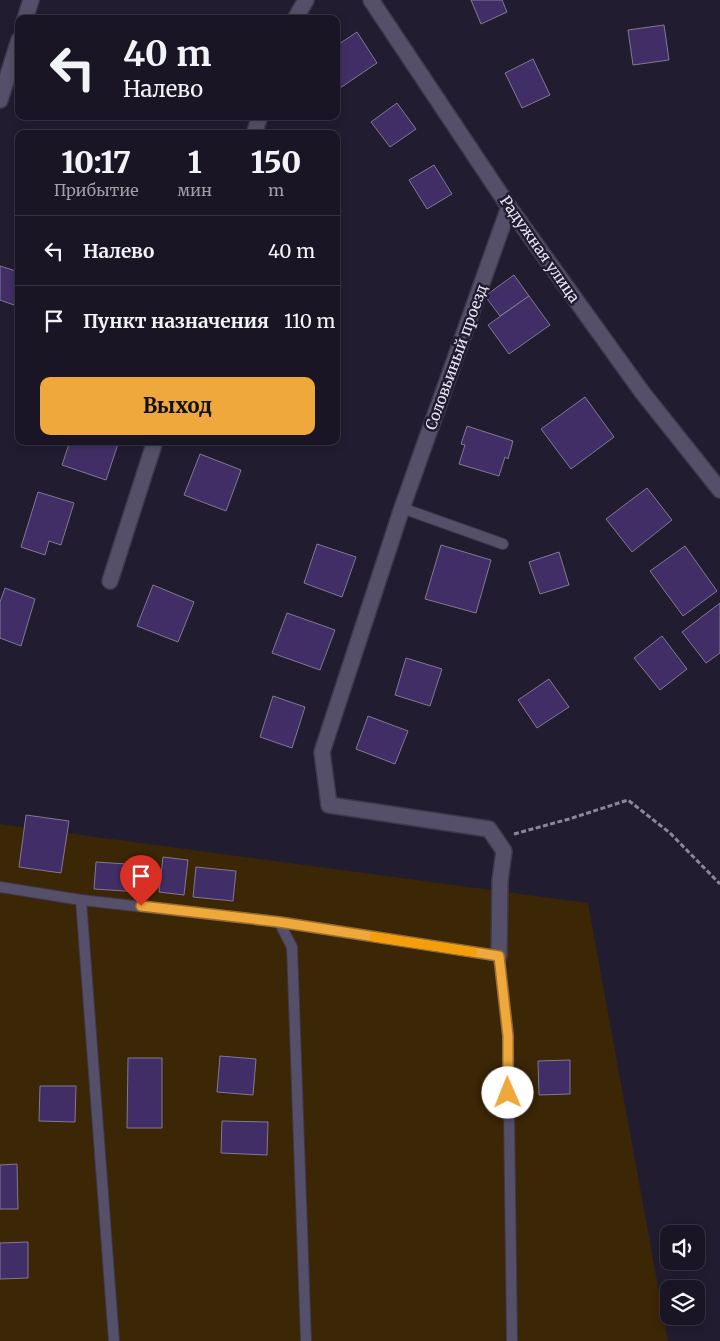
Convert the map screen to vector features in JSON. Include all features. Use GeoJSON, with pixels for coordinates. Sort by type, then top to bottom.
{"type":"FeatureCollection","features":[{"type":"Feature","properties":{"kind":"street"},"geometry":{"type":"LineString","coordinates":[[26,15],[31,0]]}},
{"type":"Feature","properties":{"kind":"street"},"geometry":{"type":"LineString","coordinates":[[297,15],[306,0]]}},
{"type":"Feature","properties":{"kind":"street","name":"Радужная улица"},"geometry":{"type":"LineString","coordinates":[[372,0],[510,207],[642,392],[720,490]]}},
{"type":"Feature","properties":{"kind":"street"},"geometry":{"type":"LineString","coordinates":[[0,100],[15,53]]}},
{"type":"Feature","properties":{"kind":"street","name":"Соловьиный проезд"},"geometry":{"type":"LineString","coordinates":[[489,829],[328,805],[322,752],[402,508],[510,207]]}},
{"type":"Feature","properties":{"kind":"street"},"geometry":{"type":"LineString","coordinates":[[110,581],[154,445]]}},
{"type":"Feature","properties":{"kind":"street"},"geometry":{"type":"LineString","coordinates":[[489,829],[504,851],[500,881],[499,956]]}},
{"type":"Feature","properties":{"kind":"lane"},"geometry":{"type":"LineString","coordinates":[[402,508],[502,544]]}},
{"type":"Feature","properties":{"kind":"lane"},"geometry":{"type":"LineString","coordinates":[[0,887],[82,900],[279,922],[499,956],[508,1036],[512,1341]]}},
{"type":"Feature","properties":{"kind":"lane"},"geometry":{"type":"LineString","coordinates":[[82,900],[114,1341]]}},
{"type":"Feature","properties":{"kind":"lane"},"geometry":{"type":"LineString","coordinates":[[279,922],[292,947],[306,1341]]}},
{"type":"Feature","properties":{"kind":"path"},"geometry":{"type":"LineString","coordinates":[[489,829],[508,836],[570,819],[628,800],[670,833],[720,884]]}},
{"type":"Feature","properties":{"kind":"shaded area"},"geometry":{"type":"Polygon","coordinates":[[[0,824],[588,903],[660,1297],[660,1325],[665,1325],[668,1341],[0,1341],[0,824]]]}},
{"type":"Feature","properties":{"kind":"building"},"geometry":{"type":"Polygon","coordinates":[[[471,0],[502,0],[507,12],[481,24],[471,0]]]}},
{"type":"Feature","properties":{"kind":"building"},"geometry":{"type":"Polygon","coordinates":[[[664,25],[669,60],[633,65],[628,30],[664,25]]]}},
{"type":"Feature","properties":{"kind":"building"},"geometry":{"type":"Polygon","coordinates":[[[357,32],[377,63],[340,88],[340,43],[357,32]]]}},
{"type":"Feature","properties":{"kind":"building"},"geometry":{"type":"Polygon","coordinates":[[[533,59],[550,95],[522,108],[505,73],[533,59]]]}},
{"type":"Feature","properties":{"kind":"building"},"geometry":{"type":"Polygon","coordinates":[[[397,103],[416,129],[390,147],[371,122],[397,103]]]}},
{"type":"Feature","properties":{"kind":"building"},"geometry":{"type":"Polygon","coordinates":[[[434,165],[452,194],[427,209],[409,180],[434,165]]]}},
{"type":"Feature","properties":{"kind":"building"},"geometry":{"type":"Polygon","coordinates":[[[0,266],[15,271],[15,302],[14,305],[0,300],[0,266]]]}},
{"type":"Feature","properties":{"kind":"building"},"geometry":{"type":"Polygon","coordinates":[[[514,275],[529,296],[500,316],[485,296],[514,275]]]}},
{"type":"Feature","properties":{"kind":"building"},"geometry":{"type":"Polygon","coordinates":[[[529,296],[550,325],[509,354],[488,325],[529,296]]]}},
{"type":"Feature","properties":{"kind":"building"},"geometry":{"type":"Polygon","coordinates":[[[585,397],[614,437],[571,469],[541,429],[585,397]]]}},
{"type":"Feature","properties":{"kind":"building"},"geometry":{"type":"Polygon","coordinates":[[[467,426],[513,441],[508,459],[505,457],[499,476],[459,464],[465,445],[461,444],[467,426]]]}},
{"type":"Feature","properties":{"kind":"building"},"geometry":{"type":"Polygon","coordinates":[[[69,445],[118,445],[106,480],[62,465],[69,445]]]}},
{"type":"Feature","properties":{"kind":"building"},"geometry":{"type":"Polygon","coordinates":[[[200,454],[241,470],[226,511],[184,495],[200,454]]]}},
{"type":"Feature","properties":{"kind":"building"},"geometry":{"type":"Polygon","coordinates":[[[647,488],[672,520],[632,552],[606,519],[647,488]]]}},
{"type":"Feature","properties":{"kind":"building"},"geometry":{"type":"Polygon","coordinates":[[[38,492],[74,503],[61,545],[49,541],[45,555],[21,547],[38,492]]]}},
{"type":"Feature","properties":{"kind":"building"},"geometry":{"type":"Polygon","coordinates":[[[317,544],[356,557],[342,597],[304,583],[317,544]]]}},
{"type":"Feature","properties":{"kind":"building"},"geometry":{"type":"Polygon","coordinates":[[[441,545],[491,560],[476,613],[425,599],[441,545]]]}},
{"type":"Feature","properties":{"kind":"building"},"geometry":{"type":"Polygon","coordinates":[[[685,546],[717,591],[683,616],[650,571],[685,546]]]}},
{"type":"Feature","properties":{"kind":"building"},"geometry":{"type":"Polygon","coordinates":[[[559,552],[569,585],[540,594],[529,562],[559,552]]]}},
{"type":"Feature","properties":{"kind":"building"},"geometry":{"type":"Polygon","coordinates":[[[153,585],[194,602],[178,642],[137,626],[153,585]]]}},
{"type":"Feature","properties":{"kind":"building"},"geometry":{"type":"Polygon","coordinates":[[[5,588],[35,599],[21,646],[0,638],[0,602],[5,588]]]}},
{"type":"Feature","properties":{"kind":"building"},"geometry":{"type":"Polygon","coordinates":[[[720,603],[720,653],[706,663],[682,632],[720,603]]]}},
{"type":"Feature","properties":{"kind":"building"},"geometry":{"type":"Polygon","coordinates":[[[287,613],[335,630],[320,670],[272,653],[287,613]]]}},
{"type":"Feature","properties":{"kind":"building"},"geometry":{"type":"Polygon","coordinates":[[[662,636],[687,669],[660,690],[634,658],[662,636]]]}},
{"type":"Feature","properties":{"kind":"building"},"geometry":{"type":"Polygon","coordinates":[[[406,658],[442,669],[430,706],[395,695],[406,658]]]}},
{"type":"Feature","properties":{"kind":"building"},"geometry":{"type":"Polygon","coordinates":[[[549,679],[569,707],[537,728],[518,700],[549,679]]]}},
{"type":"Feature","properties":{"kind":"building"},"geometry":{"type":"Polygon","coordinates":[[[273,696],[305,707],[292,748],[260,737],[273,696]]]}},
{"type":"Feature","properties":{"kind":"building"},"geometry":{"type":"Polygon","coordinates":[[[368,716],[408,731],[395,764],[356,749],[368,716]]]}},
{"type":"Feature","properties":{"kind":"building"},"geometry":{"type":"Polygon","coordinates":[[[26,815],[69,821],[61,873],[19,867],[26,815]]]}},
{"type":"Feature","properties":{"kind":"building"},"geometry":{"type":"Polygon","coordinates":[[[163,857],[188,860],[184,895],[159,892],[163,857]]]}},
{"type":"Feature","properties":{"kind":"building"},"geometry":{"type":"Polygon","coordinates":[[[96,862],[142,865],[140,892],[94,889],[96,862]]]}},
{"type":"Feature","properties":{"kind":"building"},"geometry":{"type":"Polygon","coordinates":[[[196,867],[236,871],[233,901],[193,897],[196,867]]]}},
{"type":"Feature","properties":{"kind":"building"},"geometry":{"type":"Polygon","coordinates":[[[220,1056],[256,1059],[253,1095],[217,1092],[220,1056]]]}},
{"type":"Feature","properties":{"kind":"building"},"geometry":{"type":"Polygon","coordinates":[[[128,1058],[162,1058],[162,1128],[127,1128],[128,1058]]]}},
{"type":"Feature","properties":{"kind":"building"},"geometry":{"type":"Polygon","coordinates":[[[570,1060],[570,1094],[539,1095],[538,1061],[570,1060]]]}},
{"type":"Feature","properties":{"kind":"building"},"geometry":{"type":"Polygon","coordinates":[[[40,1086],[76,1086],[75,1122],[39,1121],[40,1086]]]}},
{"type":"Feature","properties":{"kind":"building"},"geometry":{"type":"Polygon","coordinates":[[[222,1121],[268,1122],[267,1155],[221,1153],[222,1121]]]}},
{"type":"Feature","properties":{"kind":"building"},"geometry":{"type":"Polygon","coordinates":[[[17,1164],[18,1209],[0,1209],[0,1165],[17,1164]]]}},
{"type":"Feature","properties":{"kind":"building"},"geometry":{"type":"Polygon","coordinates":[[[28,1242],[28,1278],[0,1279],[0,1243],[28,1242]]]}},
{"type":"Feature","properties":{"kind":"slow traffic"},"geometry":{"type":"LineString","coordinates":[[374,937],[473,952]]}},
{"type":"Feature","properties":{"kind":"route"},"geometry":{"type":"LineString","coordinates":[[141,906],[279,922],[499,956],[508,1036],[508,1093]]}}]}
